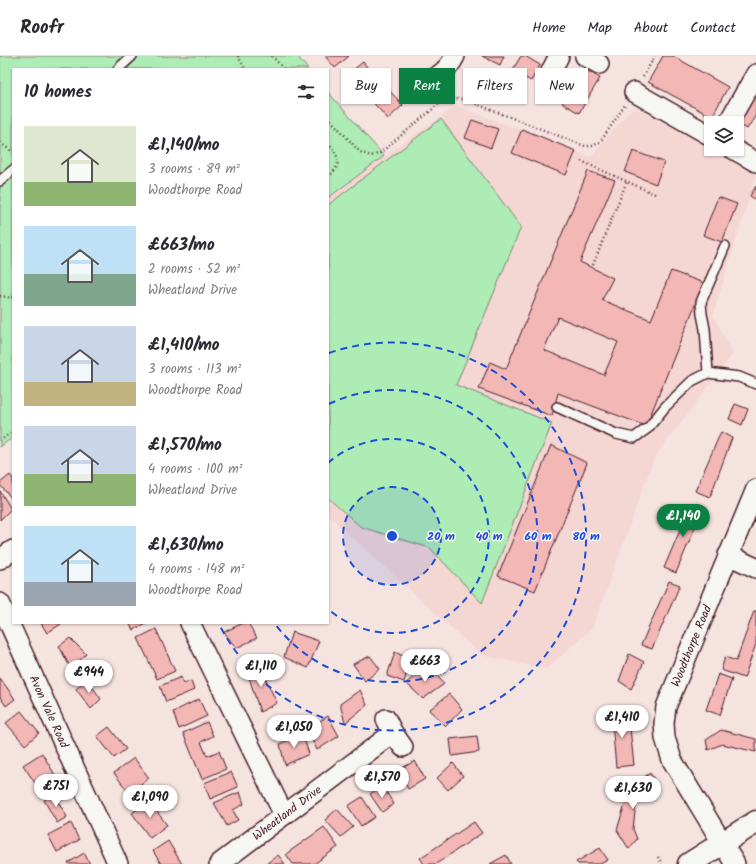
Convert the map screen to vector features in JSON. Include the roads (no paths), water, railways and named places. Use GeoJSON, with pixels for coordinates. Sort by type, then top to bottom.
{"type":"FeatureCollection","features":[{"type":"Feature","properties":{"kind":"street"},"geometry":{"type":"LineString","coordinates":[[447,68],[455,56]]}},
{"type":"Feature","properties":{"kind":"street"},"geometry":{"type":"LineString","coordinates":[[732,116],[756,74]]}},
{"type":"Feature","properties":{"kind":"street"},"geometry":{"type":"LineString","coordinates":[[634,92],[704,132]]}},
{"type":"Feature","properties":{"kind":"street"},"geometry":{"type":"LineString","coordinates":[[744,155],[756,162]]}},
{"type":"Feature","properties":{"kind":"street","name":"Woodthorpe Road"},"geometry":{"type":"LineString","coordinates":[[735,864],[672,760],[665,738],[664,723],[666,707],[756,488]]}},
{"type":"Feature","properties":{"kind":"street"},"geometry":{"type":"LineString","coordinates":[[0,559],[12,551]]}},
{"type":"Feature","properties":{"kind":"street"},"geometry":{"type":"LineString","coordinates":[[728,555],[756,568]]}},
{"type":"Feature","properties":{"kind":"street","name":"Avon Vale Road"},"geometry":{"type":"LineString","coordinates":[[0,603],[118,864]]}},
{"type":"Feature","properties":{"kind":"street"},"geometry":{"type":"LineString","coordinates":[[197,625],[284,815]]}},
{"type":"Feature","properties":{"kind":"street","name":"Wheatland Drive"},"geometry":{"type":"LineString","coordinates":[[219,864],[394,733]]}},
{"type":"Feature","properties":{"kind":"street"},"geometry":{"type":"LineString","coordinates":[[689,864],[756,822]]}},
{"type":"Feature","properties":{"kind":"lane"},"geometry":{"type":"LineString","coordinates":[[119,68],[132,56]]}},
{"type":"Feature","properties":{"kind":"lane"},"geometry":{"type":"LineString","coordinates":[[0,181],[12,171]]}},
{"type":"Feature","properties":{"kind":"lane"},"geometry":{"type":"LineString","coordinates":[[708,373],[705,330],[701,302],[725,246]]}},
{"type":"Feature","properties":{"kind":"lane"},"geometry":{"type":"LineString","coordinates":[[556,407],[616,434],[634,438],[648,428],[665,407],[692,381],[708,373],[739,377],[756,384]]}}]}
